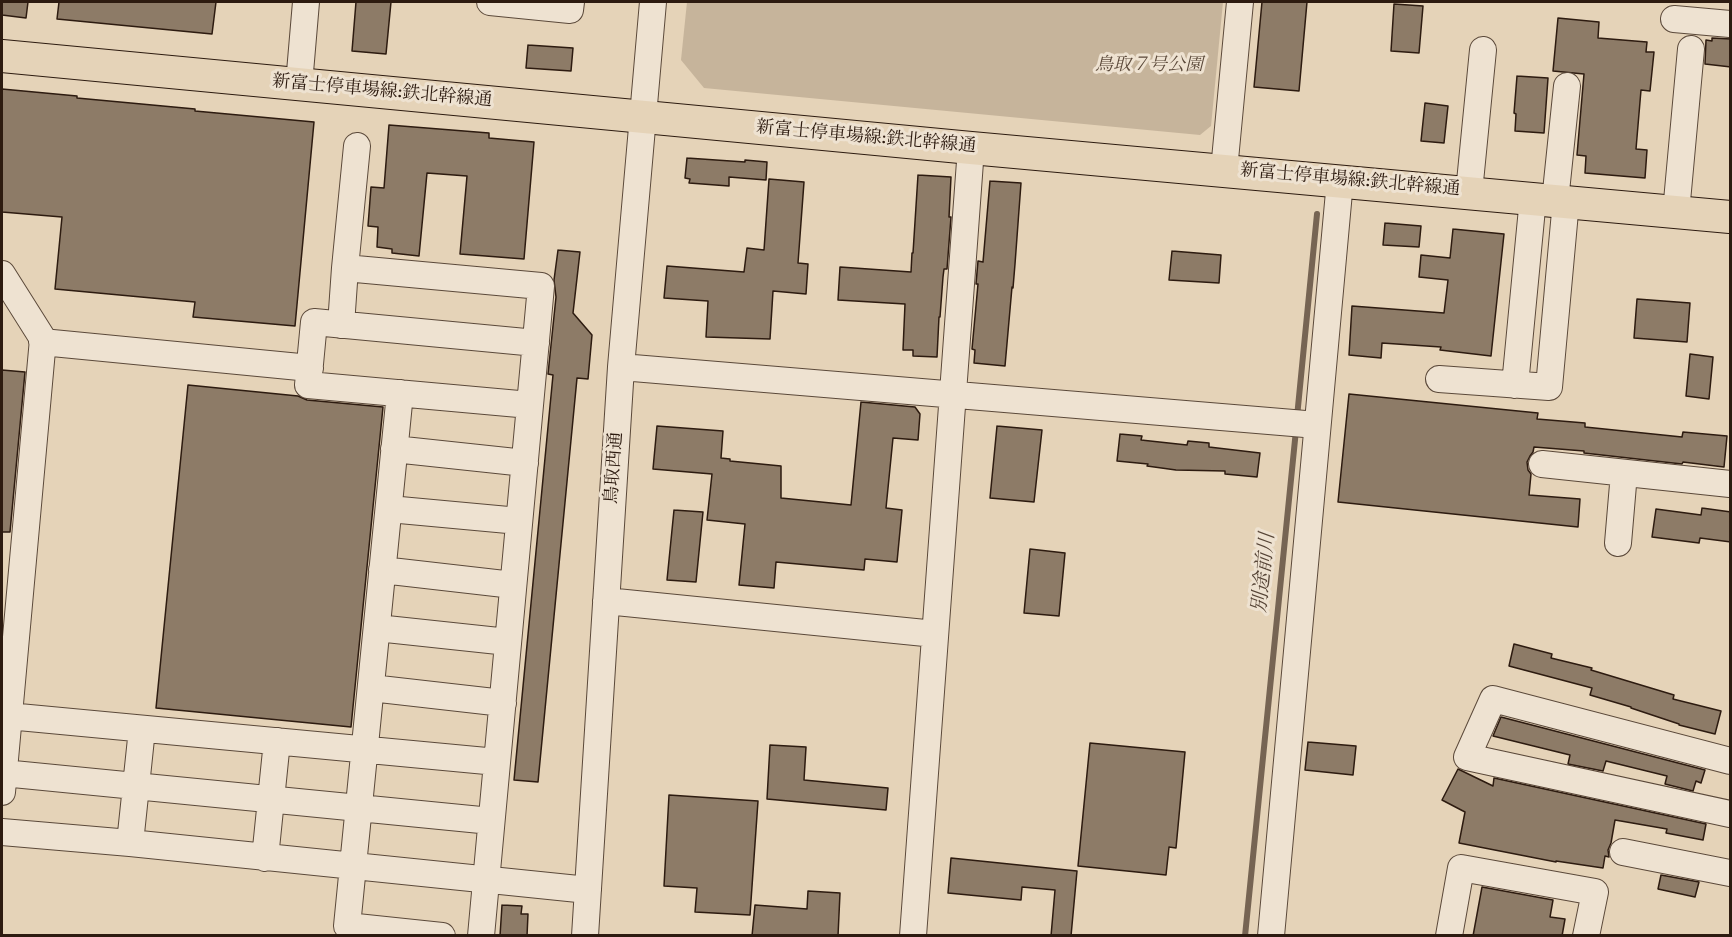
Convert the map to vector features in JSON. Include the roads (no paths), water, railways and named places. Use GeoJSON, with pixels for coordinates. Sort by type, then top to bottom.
{"type":"FeatureCollection","features":[{"type":"Feature","properties":{"kind":"main road","name":"新富士停車場線:鉄北幹線通"},"geometry":{"type":"LineString","coordinates":[[2,56],[1731,217]]}},
{"type":"Feature","properties":{"kind":"street"},"geometry":{"type":"LineString","coordinates":[[299,84],[306,2]]}},
{"type":"Feature","properties":{"kind":"street"},"geometry":{"type":"LineString","coordinates":[[490,2],[570,10],[571,2]]}},
{"type":"Feature","properties":{"kind":"street","name":"鳥取西通"},"geometry":{"type":"LineString","coordinates":[[585,936],[621,367],[653,2]]}},
{"type":"Feature","properties":{"kind":"street"},"geometry":{"type":"LineString","coordinates":[[1224,170],[1240,2]]}},
{"type":"Feature","properties":{"kind":"street"},"geometry":{"type":"LineString","coordinates":[[1674,19],[1731,24]]}},
{"type":"Feature","properties":{"kind":"street"},"geometry":{"type":"LineString","coordinates":[[1676,212],[1691,49]]}},
{"type":"Feature","properties":{"kind":"street"},"geometry":{"type":"LineString","coordinates":[[1469,192],[1483,50]]}},
{"type":"Feature","properties":{"kind":"street"},"geometry":{"type":"LineString","coordinates":[[1515,385],[1552,200],[1567,86]]}},
{"type":"Feature","properties":{"kind":"street"},"geometry":{"type":"LineString","coordinates":[[340,325],[357,146]]}},
{"type":"Feature","properties":{"kind":"street"},"geometry":{"type":"LineString","coordinates":[[913,936],[971,148]]}},
{"type":"Feature","properties":{"kind":"street"},"geometry":{"type":"LineString","coordinates":[[1271,936],[1340,181]]}},
{"type":"Feature","properties":{"kind":"street"},"geometry":{"type":"LineString","coordinates":[[1439,379],[1550,387],[1552,200]]}},
{"type":"Feature","properties":{"kind":"street"},"geometry":{"type":"LineString","coordinates":[[345,268],[541,286],[481,936]]}},
{"type":"Feature","properties":{"kind":"street"},"geometry":{"type":"LineString","coordinates":[[2,274],[43,339],[2,782],[136,786],[491,821]]}},
{"type":"Feature","properties":{"kind":"street"},"geometry":{"type":"LineString","coordinates":[[530,405],[308,385],[314,322],[536,342]]}},
{"type":"Feature","properties":{"kind":"street"},"geometry":{"type":"LineString","coordinates":[[42,342],[310,368]]}},
{"type":"Feature","properties":{"kind":"street"},"geometry":{"type":"LineString","coordinates":[[621,367],[1317,425]]}},
{"type":"Feature","properties":{"kind":"street"},"geometry":{"type":"LineString","coordinates":[[400,393],[346,926],[442,936]]}},
{"type":"Feature","properties":{"kind":"street"},"geometry":{"type":"LineString","coordinates":[[394,449],[525,463]]}},
{"type":"Feature","properties":{"kind":"street"},"geometry":{"type":"LineString","coordinates":[[1542,464],[1731,484]]}},
{"type":"Feature","properties":{"kind":"street"},"geometry":{"type":"LineString","coordinates":[[1618,543],[1624,473]]}},
{"type":"Feature","properties":{"kind":"street"},"geometry":{"type":"LineString","coordinates":[[388,509],[519,521]]}},
{"type":"Feature","properties":{"kind":"street"},"geometry":{"type":"LineString","coordinates":[[382,570],[513,585]]}},
{"type":"Feature","properties":{"kind":"street"},"geometry":{"type":"LineString","coordinates":[[606,601],[935,634]]}},
{"type":"Feature","properties":{"kind":"street"},"geometry":{"type":"LineString","coordinates":[[377,628],[508,642]]}},
{"type":"Feature","properties":{"kind":"street"},"geometry":{"type":"LineString","coordinates":[[371,688],[502,703]]}},
{"type":"Feature","properties":{"kind":"street"},"geometry":{"type":"LineString","coordinates":[[1731,761],[1493,699],[1467,757],[1731,814]]}},
{"type":"Feature","properties":{"kind":"street"},"geometry":{"type":"LineString","coordinates":[[8,716],[497,762]]}},
{"type":"Feature","properties":{"kind":"street"},"geometry":{"type":"LineString","coordinates":[[130,843],[142,729]]}},
{"type":"Feature","properties":{"kind":"street"},"geometry":{"type":"LineString","coordinates":[[265,858],[277,741]]}},
{"type":"Feature","properties":{"kind":"street"},"geometry":{"type":"LineString","coordinates":[[2,832],[588,890]]}},
{"type":"Feature","properties":{"kind":"street"},"geometry":{"type":"LineString","coordinates":[[1623,852],[1731,873]]}},
{"type":"Feature","properties":{"kind":"street"},"geometry":{"type":"LineString","coordinates":[[1449,936],[1461,867],[1595,892],[1587,936]]}},
{"type":"Feature","properties":{"kind":"waterway","name":"別途前川"},"geometry":{"type":"LineString","coordinates":[[1297,417],[1317,214]]}},
{"type":"Feature","properties":{"kind":"waterway","name":"別途前川"},"geometry":{"type":"LineString","coordinates":[[1245,936],[1296,430]]}},
{"type":"Feature","properties":{"kind":"park label","name":"鳥取７号公園"},"geometry":{"type":"Point","coordinates":[1149,66]}}]}
